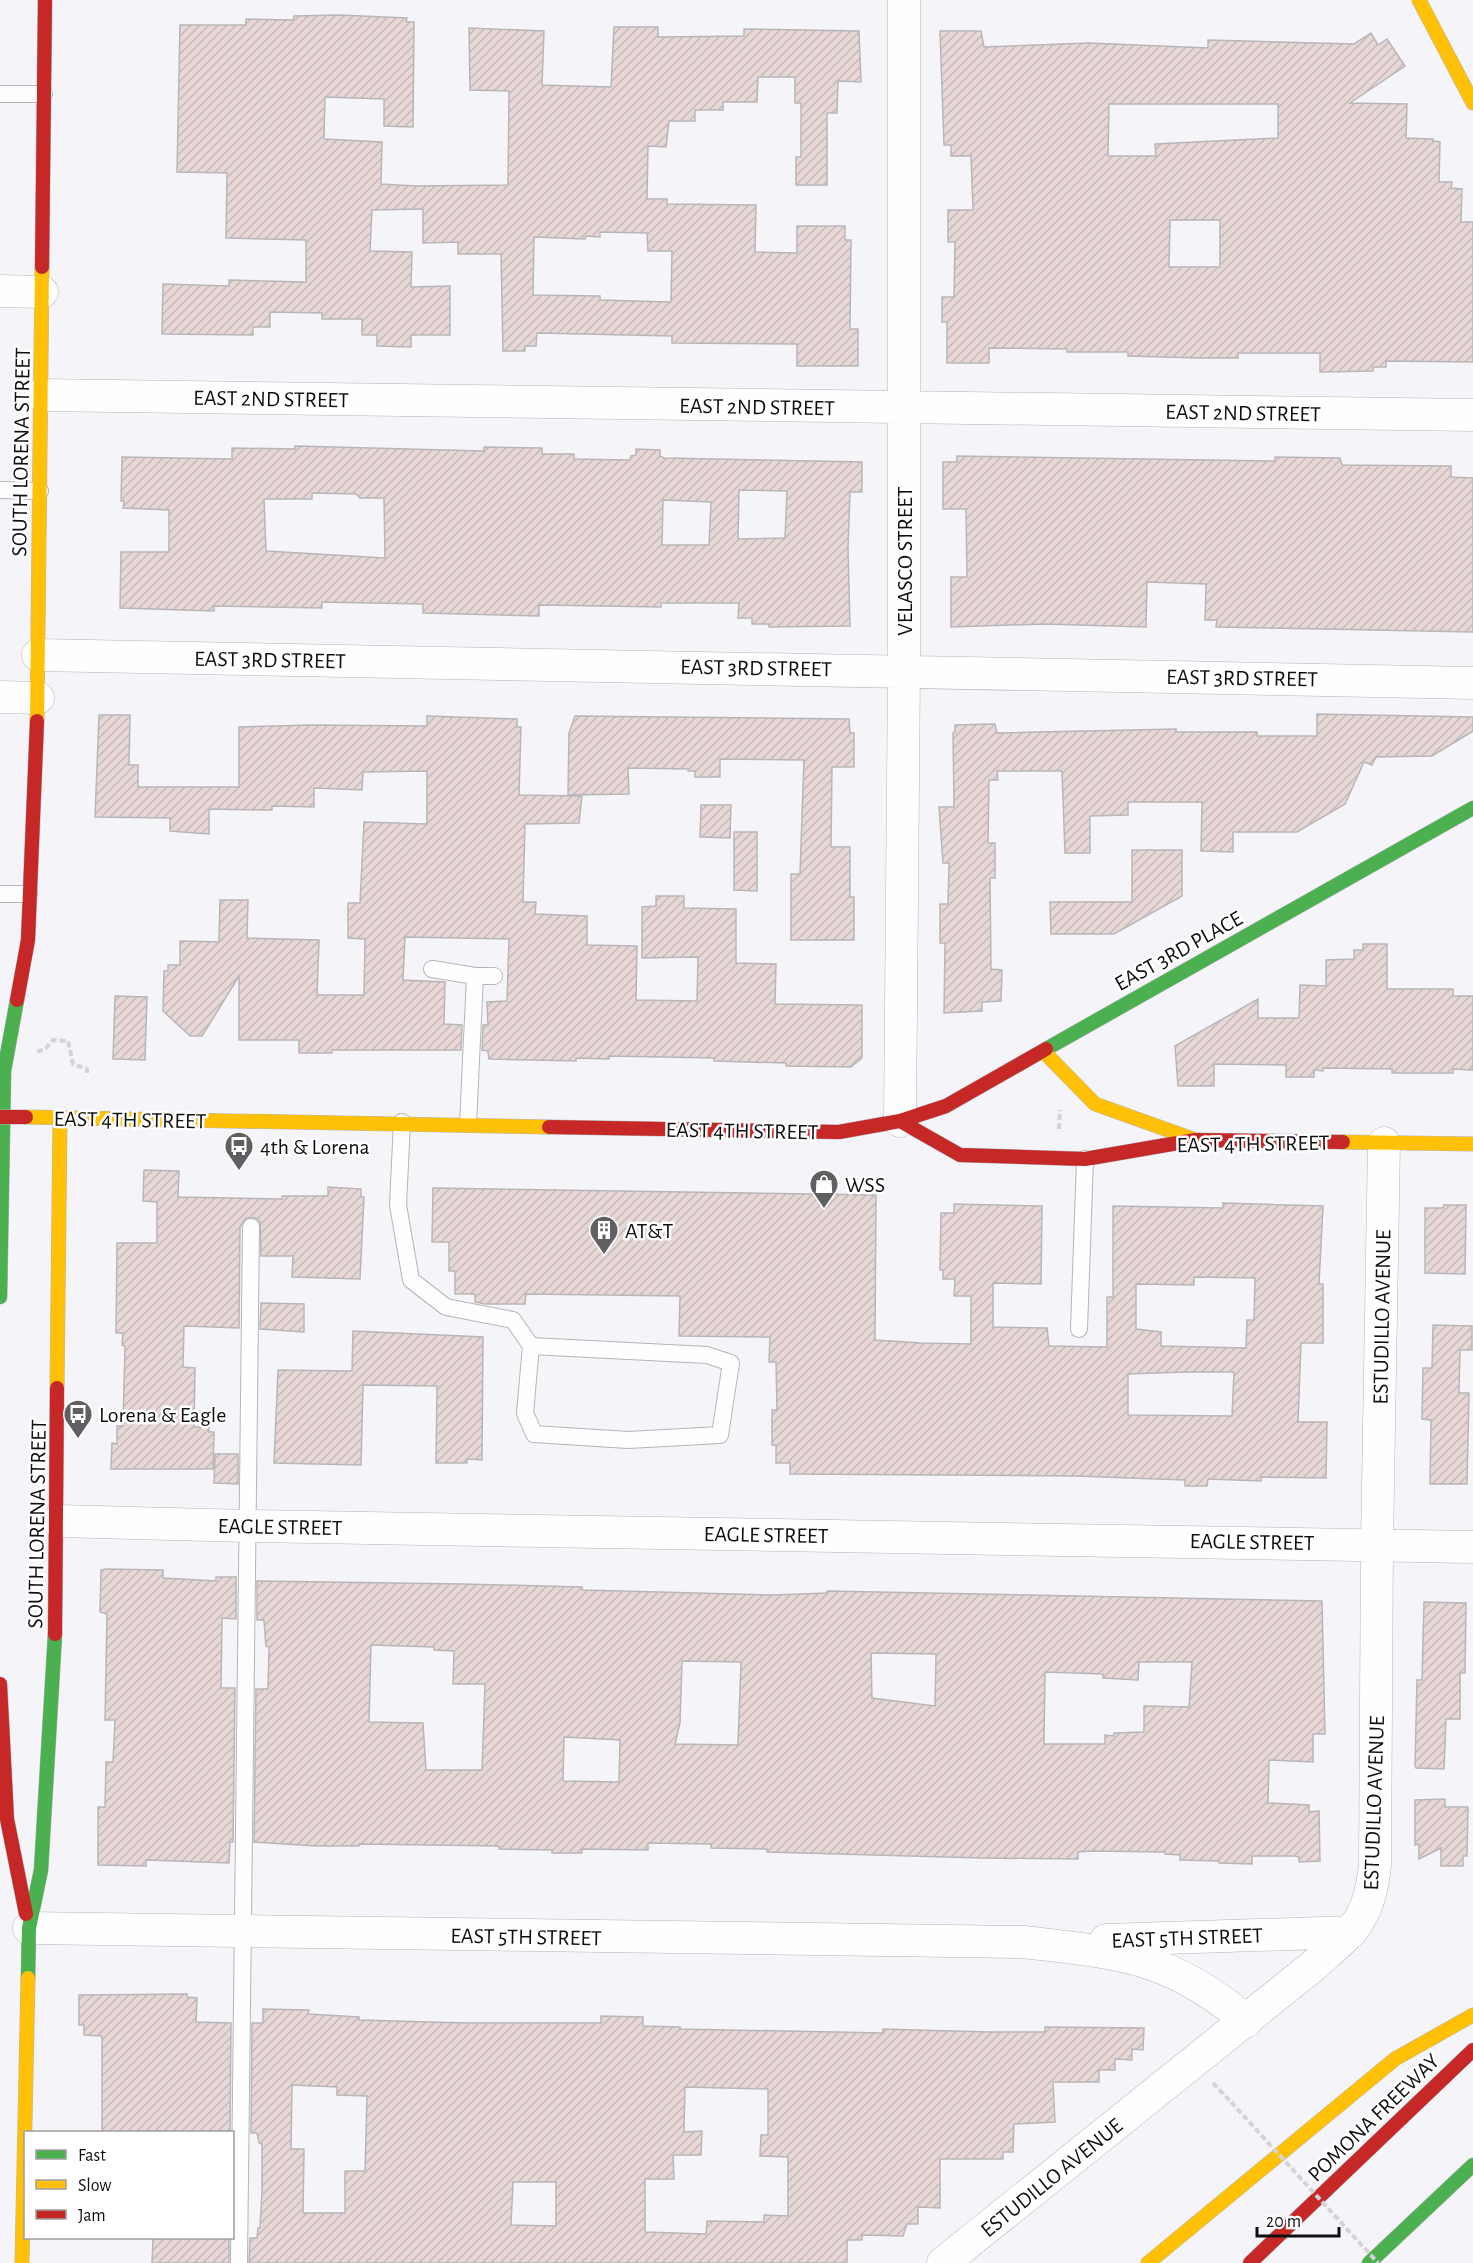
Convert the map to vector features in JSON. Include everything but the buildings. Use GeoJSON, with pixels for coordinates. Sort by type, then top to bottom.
{"type":"FeatureCollection","features":[{"type":"Feature","properties":{"kind":"main road","name":"SOUTH LORENA STREET"},"geometry":{"type":"LineString","coordinates":[[0,1298],[4,1051],[27,940],[38,698],[45,0]]}},
{"type":"Feature","properties":{"kind":"main road"},"geometry":{"type":"LineString","coordinates":[[1419,0],[1473,103]]}},
{"type":"Feature","properties":{"kind":"main road","name":"EAST 3RD PLACE"},"geometry":{"type":"LineString","coordinates":[[900,1121],[946,1106],[1473,808]]}},
{"type":"Feature","properties":{"kind":"main road"},"geometry":{"type":"LineString","coordinates":[[1043,1051],[1095,1104],[1195,1140]]}},
{"type":"Feature","properties":{"kind":"main road","name":"EAST 4TH STREET"},"geometry":{"type":"LineString","coordinates":[[0,1117],[402,1122],[839,1132],[900,1121],[960,1155],[1084,1159],[1195,1140],[1473,1144]]}},
{"type":"Feature","properties":{"kind":"main road","name":"SOUTH LORENA STREET"},"geometry":{"type":"LineString","coordinates":[[25,2131],[29,1928],[41,1870],[55,1650],[60,1118]]}},
{"type":"Feature","properties":{"kind":"main road","name":"SOUTH LORENA STREET"},"geometry":{"type":"LineString","coordinates":[[0,1684],[7,1818],[29,1928]]}},
{"type":"Feature","properties":{"kind":"main road"},"geometry":{"type":"LineString","coordinates":[[1148,2263],[1395,2059],[1473,2015]]}},
{"type":"Feature","properties":{"kind":"main road","name":"POMONA FREEWAY"},"geometry":{"type":"LineString","coordinates":[[1250,2263],[1473,2050]]}},
{"type":"Feature","properties":{"kind":"main road"},"geometry":{"type":"LineString","coordinates":[[1369,2263],[1473,2165]]}},
{"type":"Feature","properties":{"kind":"main road","name":"SOUTH LORENA STREET"},"geometry":{"type":"LineString","coordinates":[[22,2263],[24,2167]]}},
{"type":"Feature","properties":{"kind":"street","name":"VELASCO STREET"},"geometry":{"type":"LineString","coordinates":[[900,1121],[904,670],[904,0]]}},
{"type":"Feature","properties":{"kind":"street"},"geometry":{"type":"LineString","coordinates":[[0,291],[42,292]]}},
{"type":"Feature","properties":{"kind":"street","name":"EAST 2ND STREET"},"geometry":{"type":"LineString","coordinates":[[41,395],[1473,415]]}},
{"type":"Feature","properties":{"kind":"street","name":"EAST 3RD STREET"},"geometry":{"type":"LineString","coordinates":[[38,655],[1473,682]]}},
{"type":"Feature","properties":{"kind":"street"},"geometry":{"type":"LineString","coordinates":[[0,697],[38,698]]}},
{"type":"Feature","properties":{"kind":"street","name":"ESTUDILLO AVENUE"},"geometry":{"type":"LineString","coordinates":[[943,2263],[1246,2021],[1351,1932],[1364,1915],[1372,1896],[1375,1865],[1377,1543],[1384,1143]]}},
{"type":"Feature","properties":{"kind":"street","name":"EAGLE STREET"},"geometry":{"type":"LineString","coordinates":[[58,1521],[247,1526],[1377,1543],[1473,1547]]}},
{"type":"Feature","properties":{"kind":"street","name":"EAST 5TH STREET"},"geometry":{"type":"LineString","coordinates":[[29,1928],[1024,1942],[1351,1932]]}},
{"type":"Feature","properties":{"kind":"street","name":"EAST 5TH STREET"},"geometry":{"type":"LineString","coordinates":[[1024,1942],[1106,1952],[1146,1960],[1178,1973],[1215,1994],[1246,2021]]}},
{"type":"Feature","properties":{"kind":"lane"},"geometry":{"type":"LineString","coordinates":[[0,94],[44,94]]}},
{"type":"Feature","properties":{"kind":"lane"},"geometry":{"type":"LineString","coordinates":[[0,490],[40,491]]}},
{"type":"Feature","properties":{"kind":"lane"},"geometry":{"type":"LineString","coordinates":[[0,894],[29,894]]}},
{"type":"Feature","properties":{"kind":"lane"},"geometry":{"type":"LineString","coordinates":[[432,969],[475,976],[494,976]]}},
{"type":"Feature","properties":{"kind":"lane"},"geometry":{"type":"LineString","coordinates":[[468,1124],[475,976]]}},
{"type":"Feature","properties":{"kind":"lane"},"geometry":{"type":"LineString","coordinates":[[402,1122],[398,1205],[411,1280],[446,1307],[513,1320],[531,1346],[525,1413],[534,1434],[628,1440],[720,1435],[731,1363],[707,1355],[531,1346]]}},
{"type":"Feature","properties":{"kind":"lane"},"geometry":{"type":"LineString","coordinates":[[1078,1329],[1084,1159]]}},
{"type":"Feature","properties":{"kind":"lane"},"geometry":{"type":"LineString","coordinates":[[239,2263],[251,1227]]}},
{"type":"Feature","properties":{"kind":"path"},"geometry":{"type":"LineString","coordinates":[[40,1052],[53,1040],[68,1041],[73,1064],[87,1069],[87,1076]]}},
{"type":"Feature","properties":{"kind":"path"},"geometry":{"type":"LineString","coordinates":[[1059,1131],[1060,1103]]}},
{"type":"Feature","properties":{"kind":"path"},"geometry":{"type":"LineString","coordinates":[[1231,2102],[1378,2263]]}},
{"type":"Feature","properties":{"kind":"traffic: fast"},"geometry":{"type":"LineString","coordinates":[[1046,1049],[1473,808]]}},
{"type":"Feature","properties":{"kind":"traffic: fast"},"geometry":{"type":"LineString","coordinates":[[0,1297],[4,1071],[17,1000]]}},
{"type":"Feature","properties":{"kind":"traffic: fast"},"geometry":{"type":"LineString","coordinates":[[28,1978],[29,1928],[41,1870],[55,1634]]}},
{"type":"Feature","properties":{"kind":"traffic: fast"},"geometry":{"type":"LineString","coordinates":[[1369,2263],[1473,2165]]}},
{"type":"Feature","properties":{"kind":"traffic: slow"},"geometry":{"type":"LineString","coordinates":[[1419,0],[1473,103]]}},
{"type":"Feature","properties":{"kind":"traffic: slow"},"geometry":{"type":"LineString","coordinates":[[37,721],[42,267]]}},
{"type":"Feature","properties":{"kind":"traffic: slow"},"geometry":{"type":"LineString","coordinates":[[1043,1051],[1095,1104],[1193,1139]]}},
{"type":"Feature","properties":{"kind":"traffic: slow"},"geometry":{"type":"LineString","coordinates":[[26,1117],[549,1127]]}},
{"type":"Feature","properties":{"kind":"traffic: slow"},"geometry":{"type":"LineString","coordinates":[[57,1388],[60,1118]]}},
{"type":"Feature","properties":{"kind":"traffic: slow"},"geometry":{"type":"LineString","coordinates":[[1343,1142],[1473,1144]]}},
{"type":"Feature","properties":{"kind":"traffic: slow"},"geometry":{"type":"LineString","coordinates":[[25,2131],[28,1978]]}},
{"type":"Feature","properties":{"kind":"traffic: slow"},"geometry":{"type":"LineString","coordinates":[[1148,2263],[1395,2059],[1473,2015]]}},
{"type":"Feature","properties":{"kind":"traffic: slow"},"geometry":{"type":"LineString","coordinates":[[22,2263],[24,2168]]}},
{"type":"Feature","properties":{"kind":"traffic: jam"},"geometry":{"type":"LineString","coordinates":[[42,267],[45,0]]}},
{"type":"Feature","properties":{"kind":"traffic: jam"},"geometry":{"type":"LineString","coordinates":[[17,1000],[28,940],[37,721]]}},
{"type":"Feature","properties":{"kind":"traffic: jam"},"geometry":{"type":"LineString","coordinates":[[549,1127],[839,1132],[900,1121],[946,1106],[1046,1049]]}},
{"type":"Feature","properties":{"kind":"traffic: jam"},"geometry":{"type":"LineString","coordinates":[[0,1117],[26,1117]]}},
{"type":"Feature","properties":{"kind":"traffic: jam"},"geometry":{"type":"LineString","coordinates":[[900,1121],[960,1155],[1085,1159],[1195,1140],[1343,1142]]}},
{"type":"Feature","properties":{"kind":"traffic: jam"},"geometry":{"type":"LineString","coordinates":[[55,1634],[57,1388]]}},
{"type":"Feature","properties":{"kind":"traffic: jam"},"geometry":{"type":"LineString","coordinates":[[0,1684],[7,1819],[26,1914]]}},
{"type":"Feature","properties":{"kind":"traffic: jam"},"geometry":{"type":"LineString","coordinates":[[1250,2263],[1473,2050]]}},
{"type":"Feature","properties":{"kind":"place","name":"4th & Lorena"},"geometry":{"type":"Point","coordinates":[239,1172]}},
{"type":"Feature","properties":{"kind":"place","name":"WSS"},"geometry":{"type":"Point","coordinates":[824,1210]}},
{"type":"Feature","properties":{"kind":"place","name":"AT&T"},"geometry":{"type":"Point","coordinates":[604,1256]}},
{"type":"Feature","properties":{"kind":"place","name":"Lorena & Eagle"},"geometry":{"type":"Point","coordinates":[78,1440]}}]}
